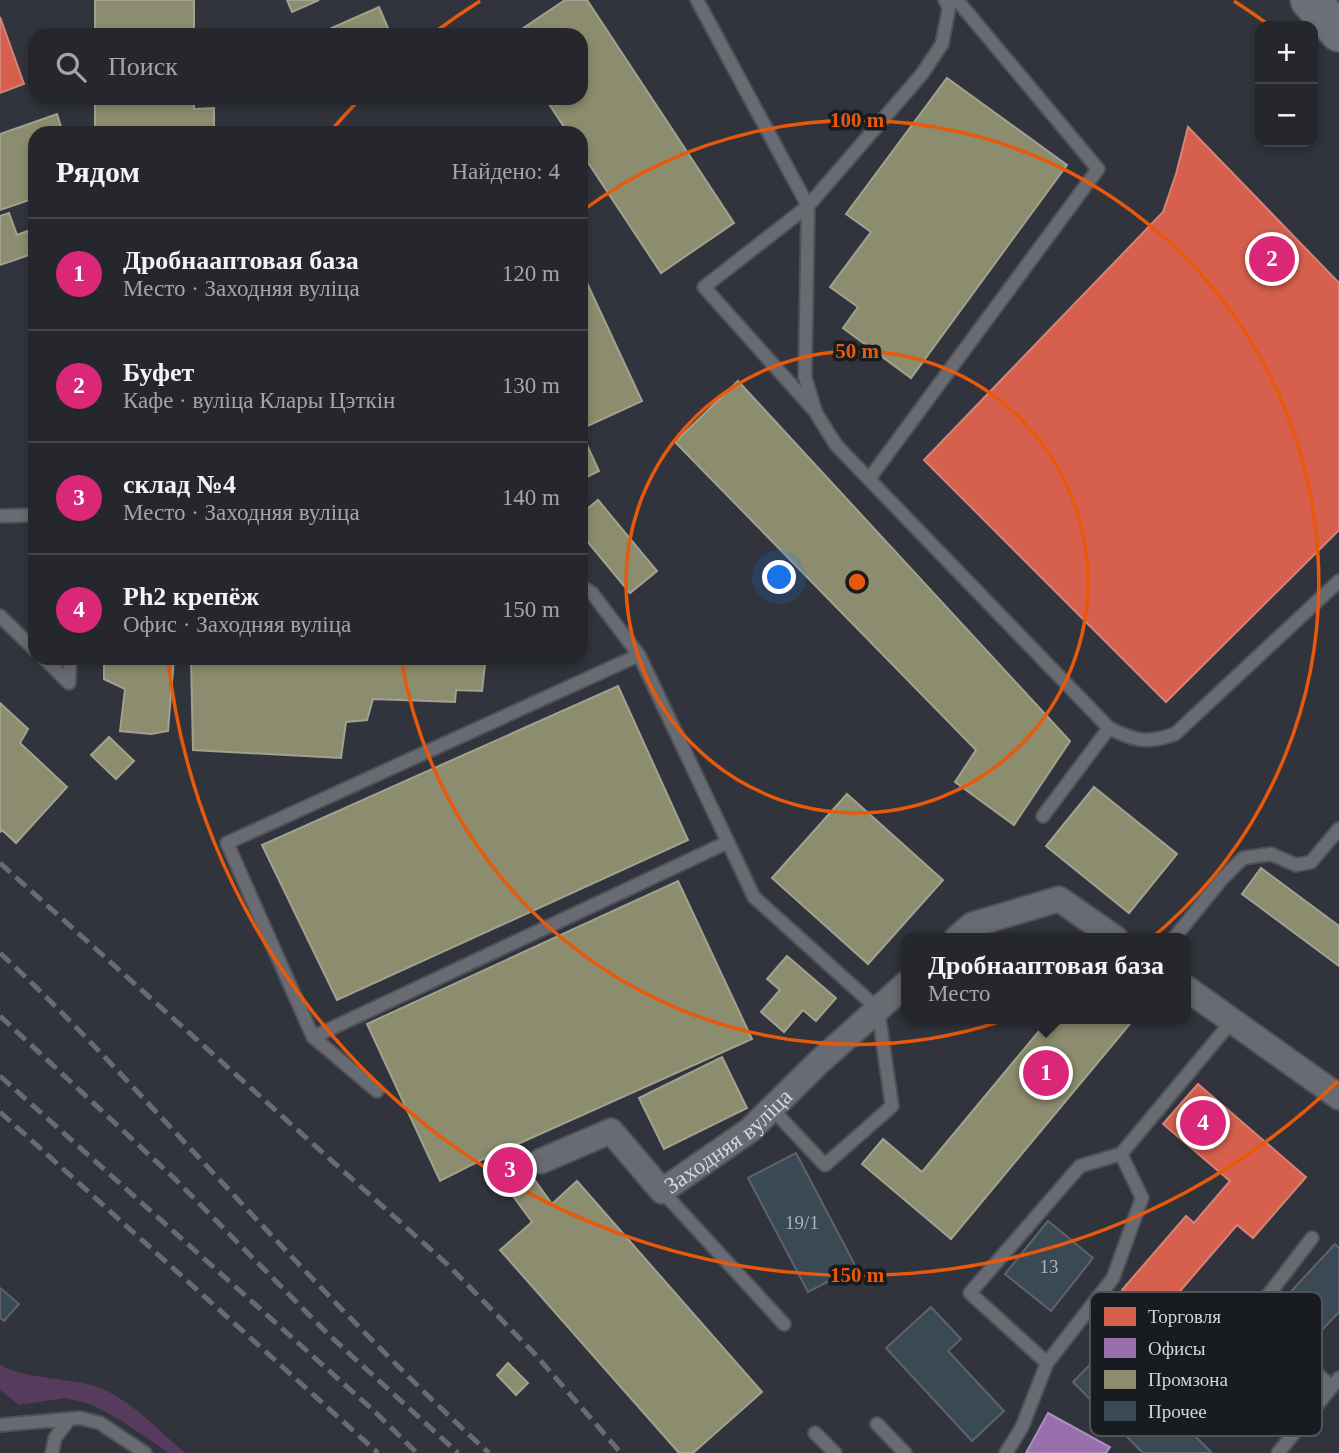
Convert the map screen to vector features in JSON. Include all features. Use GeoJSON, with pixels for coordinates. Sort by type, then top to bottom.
{"type":"FeatureCollection","features":[{"type":"Feature","properties":{"kind":"main road"},"geometry":{"type":"LineString","coordinates":[[1310,0],[1339,32]]}},
{"type":"Feature","properties":{"kind":"street"},"geometry":{"type":"LineString","coordinates":[[963,933],[972,925],[1059,899],[1108,933]]}},
{"type":"Feature","properties":{"kind":"street","name":"Заходняя вуліца"},"geometry":{"type":"LineString","coordinates":[[541,1161],[611,1131],[662,1191],[750,1130],[901,988]]}},
{"type":"Feature","properties":{"kind":"street"},"geometry":{"type":"LineString","coordinates":[[1191,992],[1339,1097]]}},
{"type":"Feature","properties":{"kind":"lane"},"geometry":{"type":"LineString","coordinates":[[697,0],[808,206],[805,377],[816,413]]}},
{"type":"Feature","properties":{"kind":"lane"},"geometry":{"type":"LineString","coordinates":[[945,0],[949,8],[942,44],[922,74],[808,206],[705,287],[816,413],[836,445],[1109,728],[1133,740],[1157,741],[1175,734],[1339,581]]}},
{"type":"Feature","properties":{"kind":"lane"},"geometry":{"type":"LineString","coordinates":[[869,479],[1098,169],[957,0]]}},
{"type":"Feature","properties":{"kind":"lane"},"geometry":{"type":"LineString","coordinates":[[0,516],[28,515]]}},
{"type":"Feature","properties":{"kind":"lane"},"geometry":{"type":"LineString","coordinates":[[588,590],[639,655],[754,897],[878,1009],[892,1106],[825,1164],[772,1109]]}},
{"type":"Feature","properties":{"kind":"lane"},"geometry":{"type":"LineString","coordinates":[[0,616],[28,643]]}},
{"type":"Feature","properties":{"kind":"lane"},"geometry":{"type":"LineString","coordinates":[[377,1091],[313,1037],[227,843],[639,655]]}},
{"type":"Feature","properties":{"kind":"lane"},"geometry":{"type":"LineString","coordinates":[[51,665],[69,683],[69,665]]}},
{"type":"Feature","properties":{"kind":"lane"},"geometry":{"type":"LineString","coordinates":[[1042,816],[1109,728]]}},
{"type":"Feature","properties":{"kind":"lane"},"geometry":{"type":"LineString","coordinates":[[1178,933],[1244,858],[1270,854],[1296,865],[1311,862],[1339,829]]}},
{"type":"Feature","properties":{"kind":"lane"},"geometry":{"type":"LineString","coordinates":[[313,1037],[728,842]]}},
{"type":"Feature","properties":{"kind":"lane"},"geometry":{"type":"LineString","coordinates":[[1047,1363],[970,1293],[1080,1167],[1121,1154],[1232,1021]]}},
{"type":"Feature","properties":{"kind":"lane"},"geometry":{"type":"LineString","coordinates":[[1102,1292],[1113,1278],[1142,1198],[1121,1154]]}},
{"type":"Feature","properties":{"kind":"lane"},"geometry":{"type":"LineString","coordinates":[[662,1191],[784,1324]]}},
{"type":"Feature","properties":{"kind":"lane"},"geometry":{"type":"LineString","coordinates":[[1270,1292],[1312,1238]]}},
{"type":"Feature","properties":{"kind":"lane"},"geometry":{"type":"LineString","coordinates":[[1006,1453],[1022,1427],[1047,1363],[1090,1308]]}},
{"type":"Feature","properties":{"kind":"lane"},"geometry":{"type":"LineString","coordinates":[[1322,1398],[1335,1382]]}},
{"type":"Feature","properties":{"kind":"lane"},"geometry":{"type":"LineString","coordinates":[[0,1425],[80,1418],[100,1423],[145,1453]]}},
{"type":"Feature","properties":{"kind":"lane"},"geometry":{"type":"LineString","coordinates":[[52,1453],[55,1438],[68,1421]]}},
{"type":"Feature","properties":{"kind":"lane"},"geometry":{"type":"LineString","coordinates":[[877,1424],[905,1453]]}},
{"type":"Feature","properties":{"kind":"lane"},"geometry":{"type":"LineString","coordinates":[[815,1433],[835,1453]]}},
{"type":"Feature","properties":{"kind":"lane"},"geometry":{"type":"LineString","coordinates":[[1278,1453],[1292,1436]]}},
{"type":"Feature","properties":{"kind":"shaded area"},"geometry":{"type":"Polygon","coordinates":[[[0,1364],[18,1372],[84,1383],[107,1391],[142,1415],[185,1453],[169,1453],[91,1404],[65,1398],[19,1405],[0,1390],[0,1364]]]}},
{"type":"Feature","properties":{"kind":"building: Торговля"},"geometry":{"type":"Polygon","coordinates":[[[0,17],[24,84],[0,93],[0,17]]]}},
{"type":"Feature","properties":{"kind":"building: Торговля"},"geometry":{"type":"Polygon","coordinates":[[[1188,127],[1339,283],[1339,530],[1166,702],[924,460],[1163,212],[1188,127]]]}},
{"type":"Feature","properties":{"kind":"building: Торговля"},"geometry":{"type":"Polygon","coordinates":[[[1198,1084],[1306,1177],[1253,1238],[1237,1225],[1179,1292],[1124,1292],[1122,1290],[1186,1216],[1194,1223],[1230,1181],[1163,1124],[1198,1084]]]}},
{"type":"Feature","properties":{"kind":"building: Офисы"},"geometry":{"type":"Polygon","coordinates":[[[1048,1413],[1110,1447],[1106,1453],[1026,1453],[1048,1413]]]}},
{"type":"Feature","properties":{"kind":"building: Промзона"},"geometry":{"type":"Polygon","coordinates":[[[95,0],[194,0],[194,28],[95,28],[95,0]]]}},
{"type":"Feature","properties":{"kind":"building: Промзона"},"geometry":{"type":"Polygon","coordinates":[[[287,0],[319,0],[292,12],[287,0]]]}},
{"type":"Feature","properties":{"kind":"building: Промзона"},"geometry":{"type":"Polygon","coordinates":[[[565,0],[587,0],[734,223],[661,273],[588,163],[588,126],[563,126],[550,105],[588,105],[588,28],[523,28],[565,0]]]}},
{"type":"Feature","properties":{"kind":"building: Промзона"},"geometry":{"type":"Polygon","coordinates":[[[379,7],[388,28],[332,28],[379,7]]]}},
{"type":"Feature","properties":{"kind":"building: Промзона"},"geometry":{"type":"Polygon","coordinates":[[[947,78],[1067,165],[911,378],[843,328],[858,307],[830,287],[871,232],[846,214],[947,78]]]}},
{"type":"Feature","properties":{"kind":"building: Промзона"},"geometry":{"type":"Polygon","coordinates":[[[95,105],[194,105],[194,109],[214,108],[214,126],[95,126],[95,105]]]}},
{"type":"Feature","properties":{"kind":"building: Промзона"},"geometry":{"type":"Polygon","coordinates":[[[57,114],[61,126],[28,126],[28,200],[0,210],[0,134],[57,114]]]}},
{"type":"Feature","properties":{"kind":"building: Промзона"},"geometry":{"type":"Polygon","coordinates":[[[9,213],[17,235],[28,231],[28,255],[0,265],[0,216],[9,213]]]}},
{"type":"Feature","properties":{"kind":"building: Промзона"},"geometry":{"type":"Polygon","coordinates":[[[588,285],[642,401],[588,426],[588,285]]]}},
{"type":"Feature","properties":{"kind":"building: Промзона"},"geometry":{"type":"Polygon","coordinates":[[[738,381],[1070,741],[1014,825],[955,782],[976,750],[675,442],[738,381]]]}},
{"type":"Feature","properties":{"kind":"building: Промзона"},"geometry":{"type":"Polygon","coordinates":[[[588,447],[599,471],[588,476],[588,447]]]}},
{"type":"Feature","properties":{"kind":"building: Промзона"},"geometry":{"type":"Polygon","coordinates":[[[598,500],[657,571],[630,593],[588,542],[588,508],[598,500]]]}},
{"type":"Feature","properties":{"kind":"building: Промзона"},"geometry":{"type":"Polygon","coordinates":[[[104,665],[173,665],[168,731],[151,734],[120,731],[125,689],[104,679],[104,665]]]}},
{"type":"Feature","properties":{"kind":"building: Промзона"},"geometry":{"type":"Polygon","coordinates":[[[191,665],[485,665],[482,691],[456,690],[455,702],[373,699],[367,720],[346,722],[341,758],[193,750],[191,665]]]}},
{"type":"Feature","properties":{"kind":"building: Промзона"},"geometry":{"type":"Polygon","coordinates":[[[618,686],[688,840],[337,1000],[262,845],[618,686]]]}},
{"type":"Feature","properties":{"kind":"building: Промзона"},"geometry":{"type":"Polygon","coordinates":[[[0,703],[28,729],[20,743],[67,787],[16,843],[2,830],[0,832],[0,703]]]}},
{"type":"Feature","properties":{"kind":"building: Промзона"},"geometry":{"type":"Polygon","coordinates":[[[109,737],[134,761],[116,779],[91,755],[109,737]]]}},
{"type":"Feature","properties":{"kind":"building: Промзона"},"geometry":{"type":"Polygon","coordinates":[[[1094,787],[1177,854],[1129,913],[1046,846],[1094,787]]]}},
{"type":"Feature","properties":{"kind":"building: Промзона"},"geometry":{"type":"Polygon","coordinates":[[[847,794],[943,880],[868,964],[772,878],[847,794]]]}},
{"type":"Feature","properties":{"kind":"building: Промзона"},"geometry":{"type":"Polygon","coordinates":[[[1261,868],[1339,926],[1339,966],[1242,894],[1261,868]]]}},
{"type":"Feature","properties":{"kind":"building: Промзона"},"geometry":{"type":"Polygon","coordinates":[[[678,881],[752,1039],[511,1147],[552,1204],[577,1181],[762,1392],[693,1453],[679,1453],[500,1250],[532,1222],[485,1158],[440,1181],[367,1024],[678,881]]]}},
{"type":"Feature","properties":{"kind":"building: Промзона"},"geometry":{"type":"Polygon","coordinates":[[[787,956],[836,998],[816,1021],[803,1010],[784,1032],[761,1012],[780,990],[767,979],[787,956]]]}},
{"type":"Feature","properties":{"kind":"building: Промзона"},"geometry":{"type":"Polygon","coordinates":[[[1045,1024],[1130,1024],[951,1239],[862,1164],[883,1139],[922,1172],[1045,1024]]]}},
{"type":"Feature","properties":{"kind":"building: Промзона"},"geometry":{"type":"Polygon","coordinates":[[[722,1057],[747,1108],[664,1149],[639,1098],[722,1057]]]}},
{"type":"Feature","properties":{"kind":"building: Промзона"},"geometry":{"type":"Polygon","coordinates":[[[508,1363],[528,1383],[516,1395],[497,1375],[508,1363]]]}},
{"type":"Feature","properties":{"kind":"building: Прочее"},"geometry":{"type":"Polygon","coordinates":[[[796,1153],[856,1267],[808,1292],[748,1178],[796,1153]]]}},
{"type":"Feature","properties":{"kind":"building: Прочее"},"geometry":{"type":"Polygon","coordinates":[[[1048,1221],[1093,1258],[1051,1311],[1005,1274],[1048,1221]]]}},
{"type":"Feature","properties":{"kind":"building: Прочее"},"geometry":{"type":"Polygon","coordinates":[[[1335,1244],[1339,1248],[1339,1312],[1322,1330],[1322,1292],[1290,1292],[1335,1244]]]}},
{"type":"Feature","properties":{"kind":"building: Прочее"},"geometry":{"type":"Polygon","coordinates":[[[0,1288],[19,1304],[4,1321],[0,1318],[0,1288]]]}},
{"type":"Feature","properties":{"kind":"building: Прочее"},"geometry":{"type":"Polygon","coordinates":[[[931,1307],[961,1339],[948,1351],[1004,1411],[972,1441],[886,1348],[931,1307]]]}},
{"type":"Feature","properties":{"kind":"building: Прочее"},"geometry":{"type":"Polygon","coordinates":[[[1090,1365],[1090,1399],[1073,1382],[1090,1365]]]}},
{"type":"Feature","properties":{"kind":"building: Прочее"},"geometry":{"type":"Polygon","coordinates":[[[1126,1436],[1195,1436],[1211,1452],[1210,1453],[1143,1453],[1126,1436]]]}},
{"type":"Feature","properties":{"kind":"railway"},"geometry":{"type":"LineString","coordinates":[[0,863],[448,1265],[534,1353],[621,1453]]}},
{"type":"Feature","properties":{"kind":"railway"},"geometry":{"type":"LineString","coordinates":[[0,953],[88,1040],[368,1336],[489,1453]]}},
{"type":"Feature","properties":{"kind":"railway"},"geometry":{"type":"LineString","coordinates":[[0,1016],[175,1179],[329,1335],[458,1453]]}},
{"type":"Feature","properties":{"kind":"railway"},"geometry":{"type":"LineString","coordinates":[[0,1076],[373,1410],[417,1453]]}},
{"type":"Feature","properties":{"kind":"railway"},"geometry":{"type":"LineString","coordinates":[[0,1112],[378,1453]]}},
{"type":"Feature","properties":{"kind":"place","name":"Буфет"},"geometry":{"type":"Point","coordinates":[1272,259]}},
{"type":"Feature","properties":{"kind":"place","name":"Дробнааптовая база"},"geometry":{"type":"Point","coordinates":[1046,1073]}},
{"type":"Feature","properties":{"kind":"place","name":"Ph2 крепёж"},"geometry":{"type":"Point","coordinates":[1203,1123]}},
{"type":"Feature","properties":{"kind":"place","name":"склад №4"},"geometry":{"type":"Point","coordinates":[510,1170]}}]}
